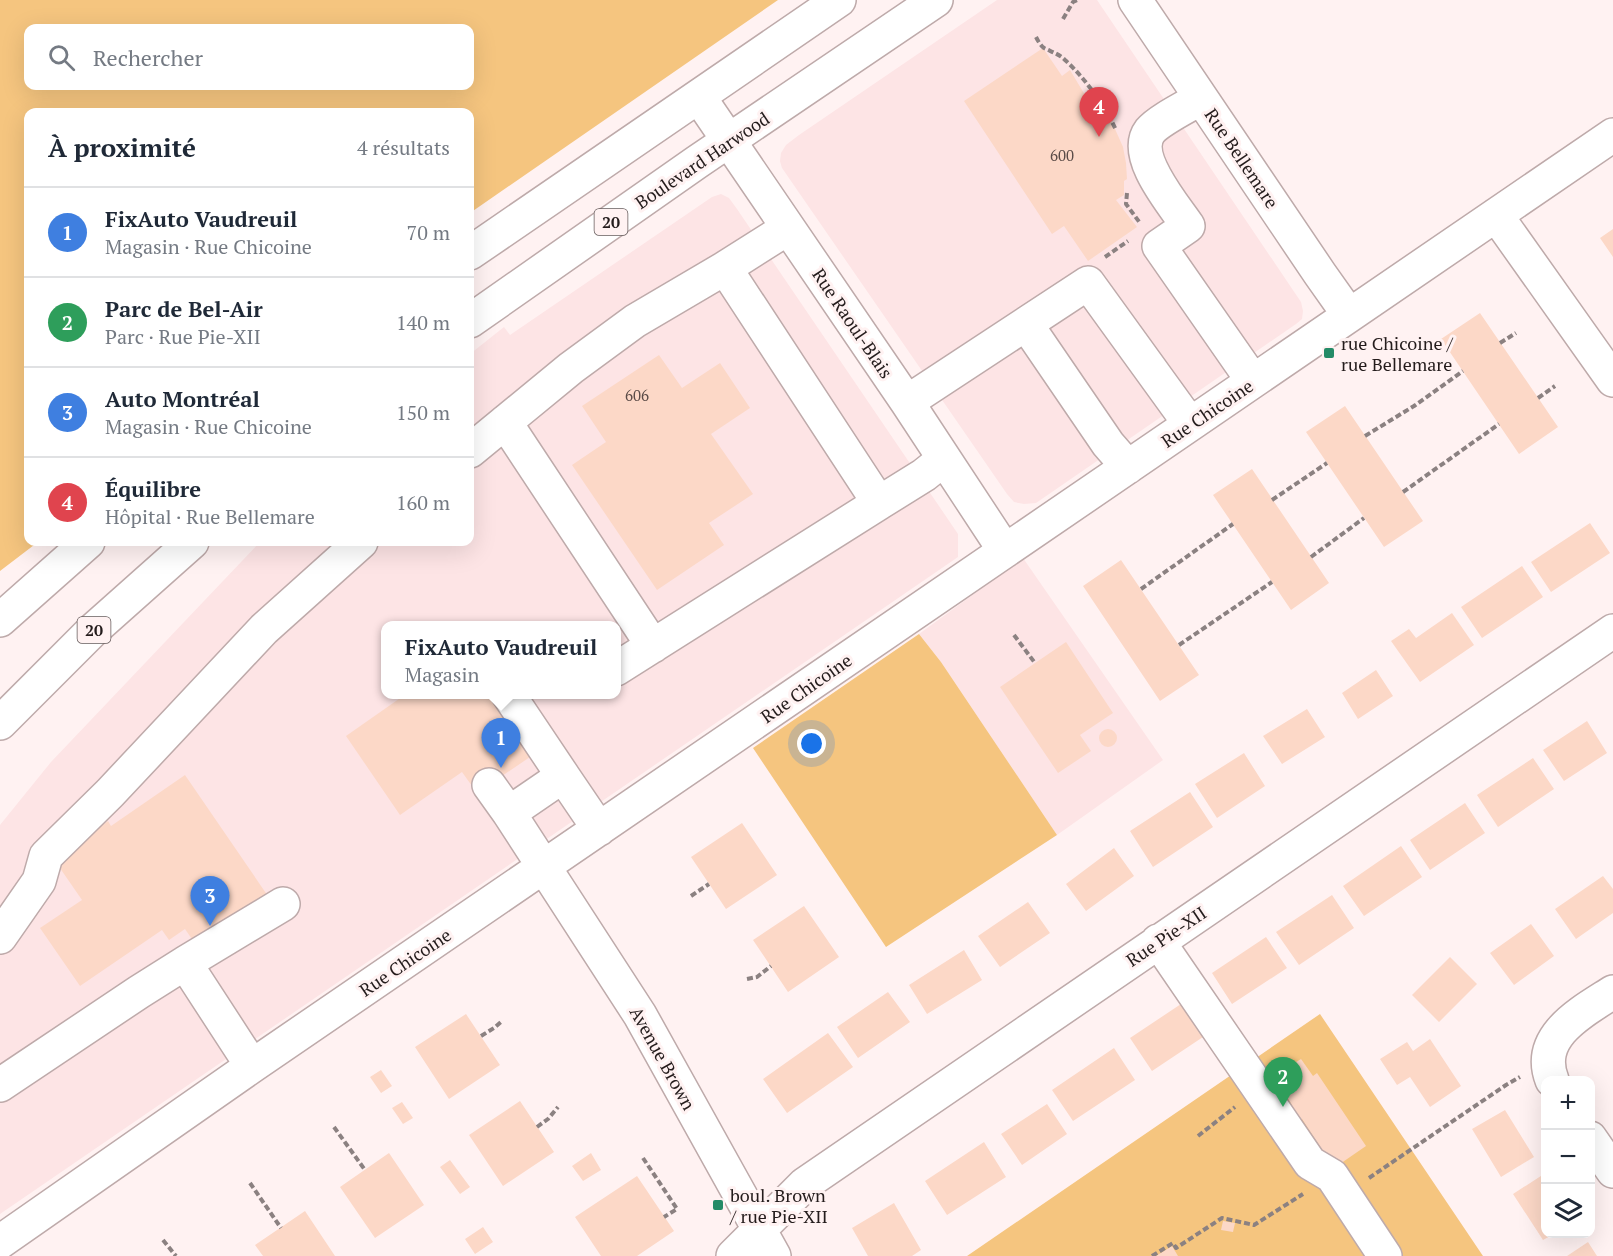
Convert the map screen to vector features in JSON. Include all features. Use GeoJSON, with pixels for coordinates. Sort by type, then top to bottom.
{"type":"FeatureCollection","features":[{"type":"Feature","properties":{"kind":"main road"},"geometry":{"type":"LineString","coordinates":[[474,250],[839,0]]}},
{"type":"Feature","properties":{"kind":"main road","name":"Boulevard Harwood"},"geometry":{"type":"LineString","coordinates":[[474,318],[936,0]]}},
{"type":"Feature","properties":{"kind":"main road","name":"Rue Bellemare"},"geometry":{"type":"LineString","coordinates":[[1135,0],[1349,315]]}},
{"type":"Feature","properties":{"kind":"main road","name":"Rue Raoul-Blais"},"geometry":{"type":"LineString","coordinates":[[699,97],[907,402],[1005,551]]}},
{"type":"Feature","properties":{"kind":"main road"},"geometry":{"type":"LineString","coordinates":[[1201,98],[1155,126],[1147,136],[1145,147],[1149,167],[1188,226],[1160,246],[1253,381]]}},
{"type":"Feature","properties":{"kind":"main road","name":"Rue Chicoine"},"geometry":{"type":"LineString","coordinates":[[9,1245],[252,1066],[1613,135]]}},
{"type":"Feature","properties":{"kind":"main road"},"geometry":{"type":"LineString","coordinates":[[1496,215],[1613,380]]}},
{"type":"Feature","properties":{"kind":"main road"},"geometry":{"type":"LineString","coordinates":[[474,448],[571,368],[635,321],[788,228]]}},
{"type":"Feature","properties":{"kind":"main road"},"geometry":{"type":"LineString","coordinates":[[724,268],[879,504]]}},
{"type":"Feature","properties":{"kind":"main road"},"geometry":{"type":"LineString","coordinates":[[907,402],[1088,283],[1190,424]]}},
{"type":"Feature","properties":{"kind":"main road"},"geometry":{"type":"LineString","coordinates":[[1026,324],[1108,444],[1128,467]]}},
{"type":"Feature","properties":{"kind":"main road"},"geometry":{"type":"LineString","coordinates":[[505,422],[653,646]]}},
{"type":"Feature","properties":{"kind":"main road"},"geometry":{"type":"LineString","coordinates":[[621,666],[879,504],[944,459]]}},
{"type":"Feature","properties":{"kind":"main road"},"geometry":{"type":"LineString","coordinates":[[0,620],[83,546]]}},
{"type":"Feature","properties":{"kind":"main road","name":"20"},"geometry":{"type":"LineString","coordinates":[[0,723],[92,632],[188,546]]}},
{"type":"Feature","properties":{"kind":"main road"},"geometry":{"type":"LineString","coordinates":[[0,937],[39,881],[46,856],[110,793],[264,629],[357,546]]}},
{"type":"Feature","properties":{"kind":"main road","name":"Rue Pie-XII"},"geometry":{"type":"LineString","coordinates":[[733,1256],[766,1242],[805,1184],[1613,631]]}},
{"type":"Feature","properties":{"kind":"main road"},"geometry":{"type":"LineString","coordinates":[[510,699],[599,829]]}},
{"type":"Feature","properties":{"kind":"main road"},"geometry":{"type":"LineString","coordinates":[[509,813],[562,776]]}},
{"type":"Feature","properties":{"kind":"main road","name":"Avenue Brown"},"geometry":{"type":"LineString","coordinates":[[489,785],[640,1015],[766,1242]]}},
{"type":"Feature","properties":{"kind":"main road"},"geometry":{"type":"LineString","coordinates":[[0,1085],[139,992],[283,904]]}},
{"type":"Feature","properties":{"kind":"main road"},"geometry":{"type":"LineString","coordinates":[[1158,941],[1310,1163],[1332,1176],[1385,1256]]}},
{"type":"Feature","properties":{"kind":"main road"},"geometry":{"type":"LineString","coordinates":[[185,963],[252,1066]]}},
{"type":"Feature","properties":{"kind":"main road"},"geometry":{"type":"LineString","coordinates":[[1540,1077],[1549,1071],[1550,1051],[1556,1036],[1572,1020],[1613,992]]}},
{"type":"Feature","properties":{"kind":"main road"},"geometry":{"type":"LineString","coordinates":[[1595,1145],[1613,1171]]}},
{"type":"Feature","properties":{"kind":"path"},"geometry":{"type":"LineString","coordinates":[[1063,19],[1073,2],[1077,0]]}},
{"type":"Feature","properties":{"kind":"path"},"geometry":{"type":"LineString","coordinates":[[1036,37],[1043,48],[1063,58],[1074,69],[1102,105],[1117,132]]}},
{"type":"Feature","properties":{"kind":"path"},"geometry":{"type":"LineString","coordinates":[[1127,188],[1126,204],[1145,230]]}},
{"type":"Feature","properties":{"kind":"path"},"geometry":{"type":"LineString","coordinates":[[1100,260],[1136,236]]}},
{"type":"Feature","properties":{"kind":"path"},"geometry":{"type":"LineString","coordinates":[[1500,343],[1516,333]]}},
{"type":"Feature","properties":{"kind":"path"},"geometry":{"type":"LineString","coordinates":[[1365,436],[1414,406],[1463,371]]}},
{"type":"Feature","properties":{"kind":"path"},"geometry":{"type":"LineString","coordinates":[[1538,398],[1555,386]]}},
{"type":"Feature","properties":{"kind":"path"},"geometry":{"type":"LineString","coordinates":[[1403,492],[1499,424]]}},
{"type":"Feature","properties":{"kind":"path"},"geometry":{"type":"LineString","coordinates":[[1272,500],[1327,463]]}},
{"type":"Feature","properties":{"kind":"path"},"geometry":{"type":"LineString","coordinates":[[1311,557],[1364,518]]}},
{"type":"Feature","properties":{"kind":"path"},"geometry":{"type":"LineString","coordinates":[[1141,589],[1233,524]]}},
{"type":"Feature","properties":{"kind":"path"},"geometry":{"type":"LineString","coordinates":[[1179,645],[1272,582]]}},
{"type":"Feature","properties":{"kind":"path"},"geometry":{"type":"LineString","coordinates":[[1014,635],[1035,663]]}},
{"type":"Feature","properties":{"kind":"path"},"geometry":{"type":"LineString","coordinates":[[691,897],[709,884]]}},
{"type":"Feature","properties":{"kind":"path"},"geometry":{"type":"LineString","coordinates":[[747,979],[757,977],[771,966]]}},
{"type":"Feature","properties":{"kind":"path"},"geometry":{"type":"LineString","coordinates":[[481,1036],[501,1022]]}},
{"type":"Feature","properties":{"kind":"path"},"geometry":{"type":"LineString","coordinates":[[1380,1171],[1506,1085],[1540,1077]]}},
{"type":"Feature","properties":{"kind":"path"},"geometry":{"type":"LineString","coordinates":[[1198,1136],[1259,1089]]}},
{"type":"Feature","properties":{"kind":"path"},"geometry":{"type":"LineString","coordinates":[[537,1127],[558,1107]]}},
{"type":"Feature","properties":{"kind":"path"},"geometry":{"type":"LineString","coordinates":[[334,1127],[365,1170]]}},
{"type":"Feature","properties":{"kind":"path"},"geometry":{"type":"LineString","coordinates":[[643,1158],[677,1209],[664,1217]]}},
{"type":"Feature","properties":{"kind":"path"},"geometry":{"type":"LineString","coordinates":[[1152,1256],[1173,1243],[1176,1248],[1222,1218],[1254,1225],[1332,1176]]}},
{"type":"Feature","properties":{"kind":"path"},"geometry":{"type":"LineString","coordinates":[[250,1183],[281,1228]]}},
{"type":"Feature","properties":{"kind":"path"},"geometry":{"type":"LineString","coordinates":[[164,1240],[176,1256]]}},
{"type":"Feature","properties":{"kind":"shaded area"},"geometry":{"type":"Polygon","coordinates":[[[0,0],[778,0],[474,210],[474,108],[24,108],[24,546],[33,546],[0,571],[0,0]]]}},
{"type":"Feature","properties":{"kind":"shaded area"},"geometry":{"type":"Polygon","coordinates":[[[997,0],[1097,0],[1301,302],[1303,311],[1302,319],[1296,324],[1036,503],[1024,504],[1014,502],[1007,494],[782,168],[780,161],[781,153],[786,145],[799,135],[997,0]]]}},
{"type":"Feature","properties":{"kind":"shaded area"},"geometry":{"type":"Polygon","coordinates":[[[721,194],[729,198],[737,209],[958,534],[958,557],[0,1214],[0,825],[51,762],[256,546],[474,546],[474,351],[504,327],[510,335],[712,197],[721,194]]]}},
{"type":"Feature","properties":{"kind":"shaded area"},"geometry":{"type":"Polygon","coordinates":[[[1023,558],[1163,760],[1057,835],[941,662],[919,634],[1023,558]]]}},
{"type":"Feature","properties":{"kind":"shaded area"},"geometry":{"type":"Polygon","coordinates":[[[919,634],[941,662],[1057,835],[886,947],[753,748],[919,634]]]}},
{"type":"Feature","properties":{"kind":"shaded area"},"geometry":{"type":"Polygon","coordinates":[[[1320,1014],[1483,1256],[967,1256],[1320,1014]]]}},
{"type":"Feature","properties":{"kind":"building"},"geometry":{"type":"Polygon","coordinates":[[[1043,48],[1062,76],[1070,70],[1088,100],[1091,98],[1106,123],[1111,120],[1123,147],[1127,179],[1124,181],[1124,195],[1116,200],[1137,227],[1088,261],[1064,226],[1052,234],[964,101],[1043,48]]]}},
{"type":"Feature","properties":{"kind":"building"},"geometry":{"type":"Polygon","coordinates":[[[1613,229],[1613,257],[1600,238],[1613,229]]]}},
{"type":"Feature","properties":{"kind":"building"},"geometry":{"type":"Polygon","coordinates":[[[1480,313],[1558,427],[1519,454],[1441,339],[1480,313]]]}},
{"type":"Feature","properties":{"kind":"building"},"geometry":{"type":"Polygon","coordinates":[[[659,355],[682,388],[720,363],[750,408],[711,434],[753,494],[709,523],[724,545],[657,590],[572,465],[606,442],[582,406],[659,355]]]}},
{"type":"Feature","properties":{"kind":"building"},"geometry":{"type":"Polygon","coordinates":[[[1345,406],[1423,521],[1384,547],[1306,432],[1345,406]]]}},
{"type":"Feature","properties":{"kind":"building"},"geometry":{"type":"Polygon","coordinates":[[[1252,469],[1329,583],[1291,610],[1213,495],[1252,469]]]}},
{"type":"Feature","properties":{"kind":"building"},"geometry":{"type":"Polygon","coordinates":[[[1590,523],[1610,553],[1551,592],[1531,562],[1590,523]]]}},
{"type":"Feature","properties":{"kind":"building"},"geometry":{"type":"Polygon","coordinates":[[[1121,560],[1199,675],[1160,701],[1083,586],[1121,560]]]}},
{"type":"Feature","properties":{"kind":"building"},"geometry":{"type":"Polygon","coordinates":[[[1522,566],[1543,597],[1482,638],[1461,607],[1522,566]]]}},
{"type":"Feature","properties":{"kind":"building"},"geometry":{"type":"Polygon","coordinates":[[[1452,613],[1474,645],[1420,682],[1391,641],[1409,629],[1416,638],[1452,613]]]}},
{"type":"Feature","properties":{"kind":"building"},"geometry":{"type":"Polygon","coordinates":[[[1066,642],[1113,713],[1080,735],[1091,751],[1058,773],[1000,687],[1066,642]]]}},
{"type":"Feature","properties":{"kind":"building"},"geometry":{"type":"Polygon","coordinates":[[[1376,670],[1393,696],[1358,719],[1342,693],[1376,670]]]}},
{"type":"Feature","properties":{"kind":"building"},"geometry":{"type":"Polygon","coordinates":[[[399,699],[490,699],[530,757],[477,793],[462,772],[400,815],[346,736],[399,699]]]}},
{"type":"Feature","properties":{"kind":"building"},"geometry":{"type":"Polygon","coordinates":[[[1307,709],[1325,737],[1282,764],[1263,736],[1307,709]]]}},
{"type":"Feature","properties":{"kind":"building"},"geometry":{"type":"Polygon","coordinates":[[[1587,721],[1607,753],[1564,781],[1543,750],[1587,721]]]}},
{"type":"Feature","properties":{"kind":"building"},"geometry":{"type":"Polygon","coordinates":[[[1104,729],[1112,729],[1117,734],[1115,745],[1104,747],[1099,742],[1099,734],[1104,729]]]}},
{"type":"Feature","properties":{"kind":"building"},"geometry":{"type":"Polygon","coordinates":[[[1244,753],[1265,786],[1217,818],[1195,784],[1244,753]]]}},
{"type":"Feature","properties":{"kind":"building"},"geometry":{"type":"Polygon","coordinates":[[[1533,758],[1554,789],[1498,827],[1477,795],[1533,758]]]}},
{"type":"Feature","properties":{"kind":"building"},"geometry":{"type":"Polygon","coordinates":[[[185,775],[270,899],[196,945],[185,929],[169,940],[162,930],[80,986],[40,928],[82,900],[53,858],[108,821],[111,826],[185,775]]]}},
{"type":"Feature","properties":{"kind":"building"},"geometry":{"type":"Polygon","coordinates":[[[1190,792],[1213,827],[1153,867],[1130,831],[1190,792]]]}},
{"type":"Feature","properties":{"kind":"building"},"geometry":{"type":"Polygon","coordinates":[[[1465,803],[1485,833],[1430,870],[1410,840],[1465,803]]]}},
{"type":"Feature","properties":{"kind":"building"},"geometry":{"type":"Polygon","coordinates":[[[742,823],[777,875],[726,909],[691,857],[742,823]]]}},
{"type":"Feature","properties":{"kind":"building"},"geometry":{"type":"Polygon","coordinates":[[[1401,846],[1422,877],[1364,916],[1343,886],[1401,846]]]}},
{"type":"Feature","properties":{"kind":"building"},"geometry":{"type":"Polygon","coordinates":[[[1114,848],[1134,876],[1086,911],[1066,884],[1114,848]]]}},
{"type":"Feature","properties":{"kind":"building"},"geometry":{"type":"Polygon","coordinates":[[[1603,876],[1613,889],[1613,913],[1576,939],[1555,909],[1603,876]]]}},
{"type":"Feature","properties":{"kind":"building"},"geometry":{"type":"Polygon","coordinates":[[[1332,895],[1354,928],[1299,965],[1276,932],[1332,895]]]}},
{"type":"Feature","properties":{"kind":"building"},"geometry":{"type":"Polygon","coordinates":[[[1028,902],[1050,933],[1000,967],[978,936],[1028,902]]]}},
{"type":"Feature","properties":{"kind":"building"},"geometry":{"type":"Polygon","coordinates":[[[804,906],[839,957],[788,992],[753,940],[804,906]]]}},
{"type":"Feature","properties":{"kind":"building"},"geometry":{"type":"Polygon","coordinates":[[[1531,924],[1554,956],[1514,985],[1490,953],[1531,924]]]}},
{"type":"Feature","properties":{"kind":"building"},"geometry":{"type":"Polygon","coordinates":[[[1266,937],[1287,968],[1232,1004],[1212,973],[1266,937]]]}},
{"type":"Feature","properties":{"kind":"building"},"geometry":{"type":"Polygon","coordinates":[[[964,950],[982,980],[927,1014],[909,985],[964,950]]]}},
{"type":"Feature","properties":{"kind":"building"},"geometry":{"type":"Polygon","coordinates":[[[1450,957],[1477,984],[1439,1022],[1412,995],[1450,957]]]}},
{"type":"Feature","properties":{"kind":"building"},"geometry":{"type":"Polygon","coordinates":[[[888,992],[910,1022],[858,1058],[837,1027],[888,992]]]}},
{"type":"Feature","properties":{"kind":"building"},"geometry":{"type":"Polygon","coordinates":[[[1184,1002],[1206,1035],[1152,1071],[1130,1038],[1184,1002]]]}},
{"type":"Feature","properties":{"kind":"building"},"geometry":{"type":"Polygon","coordinates":[[[466,1014],[500,1065],[449,1099],[415,1047],[466,1014]]]}},
{"type":"Feature","properties":{"kind":"building"},"geometry":{"type":"Polygon","coordinates":[[[828,1033],[853,1067],[787,1113],[763,1079],[828,1033]]]}},
{"type":"Feature","properties":{"kind":"building"},"geometry":{"type":"Polygon","coordinates":[[[1430,1039],[1461,1086],[1430,1107],[1410,1077],[1397,1085],[1380,1059],[1407,1042],[1413,1051],[1430,1039]]]}},
{"type":"Feature","properties":{"kind":"building"},"geometry":{"type":"Polygon","coordinates":[[[1114,1048],[1135,1080],[1073,1121],[1052,1090],[1114,1048]]]}},
{"type":"Feature","properties":{"kind":"building"},"geometry":{"type":"Polygon","coordinates":[[[1301,1059],[1313,1076],[1317,1073],[1366,1146],[1334,1168],[1302,1119],[1296,1124],[1286,1109],[1292,1105],[1285,1094],[1289,1092],[1277,1074],[1301,1059]]]}},
{"type":"Feature","properties":{"kind":"building"},"geometry":{"type":"Polygon","coordinates":[[[381,1070],[392,1086],[381,1093],[370,1077],[381,1070]]]}},
{"type":"Feature","properties":{"kind":"building"},"geometry":{"type":"Polygon","coordinates":[[[520,1101],[554,1152],[503,1186],[469,1135],[520,1101]]]}},
{"type":"Feature","properties":{"kind":"building"},"geometry":{"type":"Polygon","coordinates":[[[402,1102],[413,1118],[403,1124],[392,1108],[402,1102]]]}},
{"type":"Feature","properties":{"kind":"building"},"geometry":{"type":"Polygon","coordinates":[[[1047,1104],[1067,1134],[1022,1165],[1001,1134],[1047,1104]]]}},
{"type":"Feature","properties":{"kind":"building"},"geometry":{"type":"Polygon","coordinates":[[[1505,1110],[1534,1157],[1501,1177],[1472,1129],[1505,1110]]]}},
{"type":"Feature","properties":{"kind":"building"},"geometry":{"type":"Polygon","coordinates":[[[984,1142],[1006,1177],[947,1215],[925,1181],[984,1142]]]}},
{"type":"Feature","properties":{"kind":"building"},"geometry":{"type":"Polygon","coordinates":[[[389,1153],[424,1205],[375,1238],[340,1187],[389,1153]]]}},
{"type":"Feature","properties":{"kind":"building"},"geometry":{"type":"Polygon","coordinates":[[[591,1153],[601,1170],[583,1181],[572,1166],[591,1153]]]}},
{"type":"Feature","properties":{"kind":"building"},"geometry":{"type":"Polygon","coordinates":[[[450,1160],[470,1187],[460,1194],[440,1167],[450,1160]]]}},
{"type":"Feature","properties":{"kind":"building"},"geometry":{"type":"Polygon","coordinates":[[[637,1176],[674,1231],[637,1256],[601,1256],[575,1217],[637,1176]]]}},
{"type":"Feature","properties":{"kind":"building"},"geometry":{"type":"Polygon","coordinates":[[[1541,1176],[1541,1237],[1513,1194],[1541,1176]]]}},
{"type":"Feature","properties":{"kind":"building"},"geometry":{"type":"Polygon","coordinates":[[[894,1203],[921,1250],[912,1256],[868,1256],[852,1228],[894,1203]]]}},
{"type":"Feature","properties":{"kind":"building"},"geometry":{"type":"Polygon","coordinates":[[[305,1211],[335,1256],[263,1256],[255,1245],[305,1211]]]}},
{"type":"Feature","properties":{"kind":"building"},"geometry":{"type":"Polygon","coordinates":[[[1223,1221],[1235,1223],[1233,1232],[1221,1230],[1223,1221]]]}},
{"type":"Feature","properties":{"kind":"building"},"geometry":{"type":"Polygon","coordinates":[[[483,1227],[493,1242],[475,1254],[465,1239],[483,1227]]]}},
{"type":"Feature","properties":{"kind":"building"},"geometry":{"type":"Polygon","coordinates":[[[1588,1242],[1597,1256],[1567,1256],[1588,1242]]]}},
{"type":"Feature","properties":{"kind":"building"},"geometry":{"type":"Polygon","coordinates":[[[1172,1246],[1178,1256],[1156,1256],[1172,1246]]]}},
{"type":"Feature","properties":{"kind":"place","name":"Équilibre"},"geometry":{"type":"Point","coordinates":[1099,137]}},
{"type":"Feature","properties":{"kind":"place","name":"rue Chicoine / rue Bellemare"},"geometry":{"type":"Point","coordinates":[1329,353]}},
{"type":"Feature","properties":{"kind":"place","name":"FixAuto Vaudreuil"},"geometry":{"type":"Point","coordinates":[501,768]}},
{"type":"Feature","properties":{"kind":"place","name":"Auto Montréal"},"geometry":{"type":"Point","coordinates":[210,926]}},
{"type":"Feature","properties":{"kind":"place","name":"Parc de Bel-Air"},"geometry":{"type":"Point","coordinates":[1283,1107]}},
{"type":"Feature","properties":{"kind":"place","name":"boul. Brown / rue Pie-XII"},"geometry":{"type":"Point","coordinates":[718,1205]}}]}
